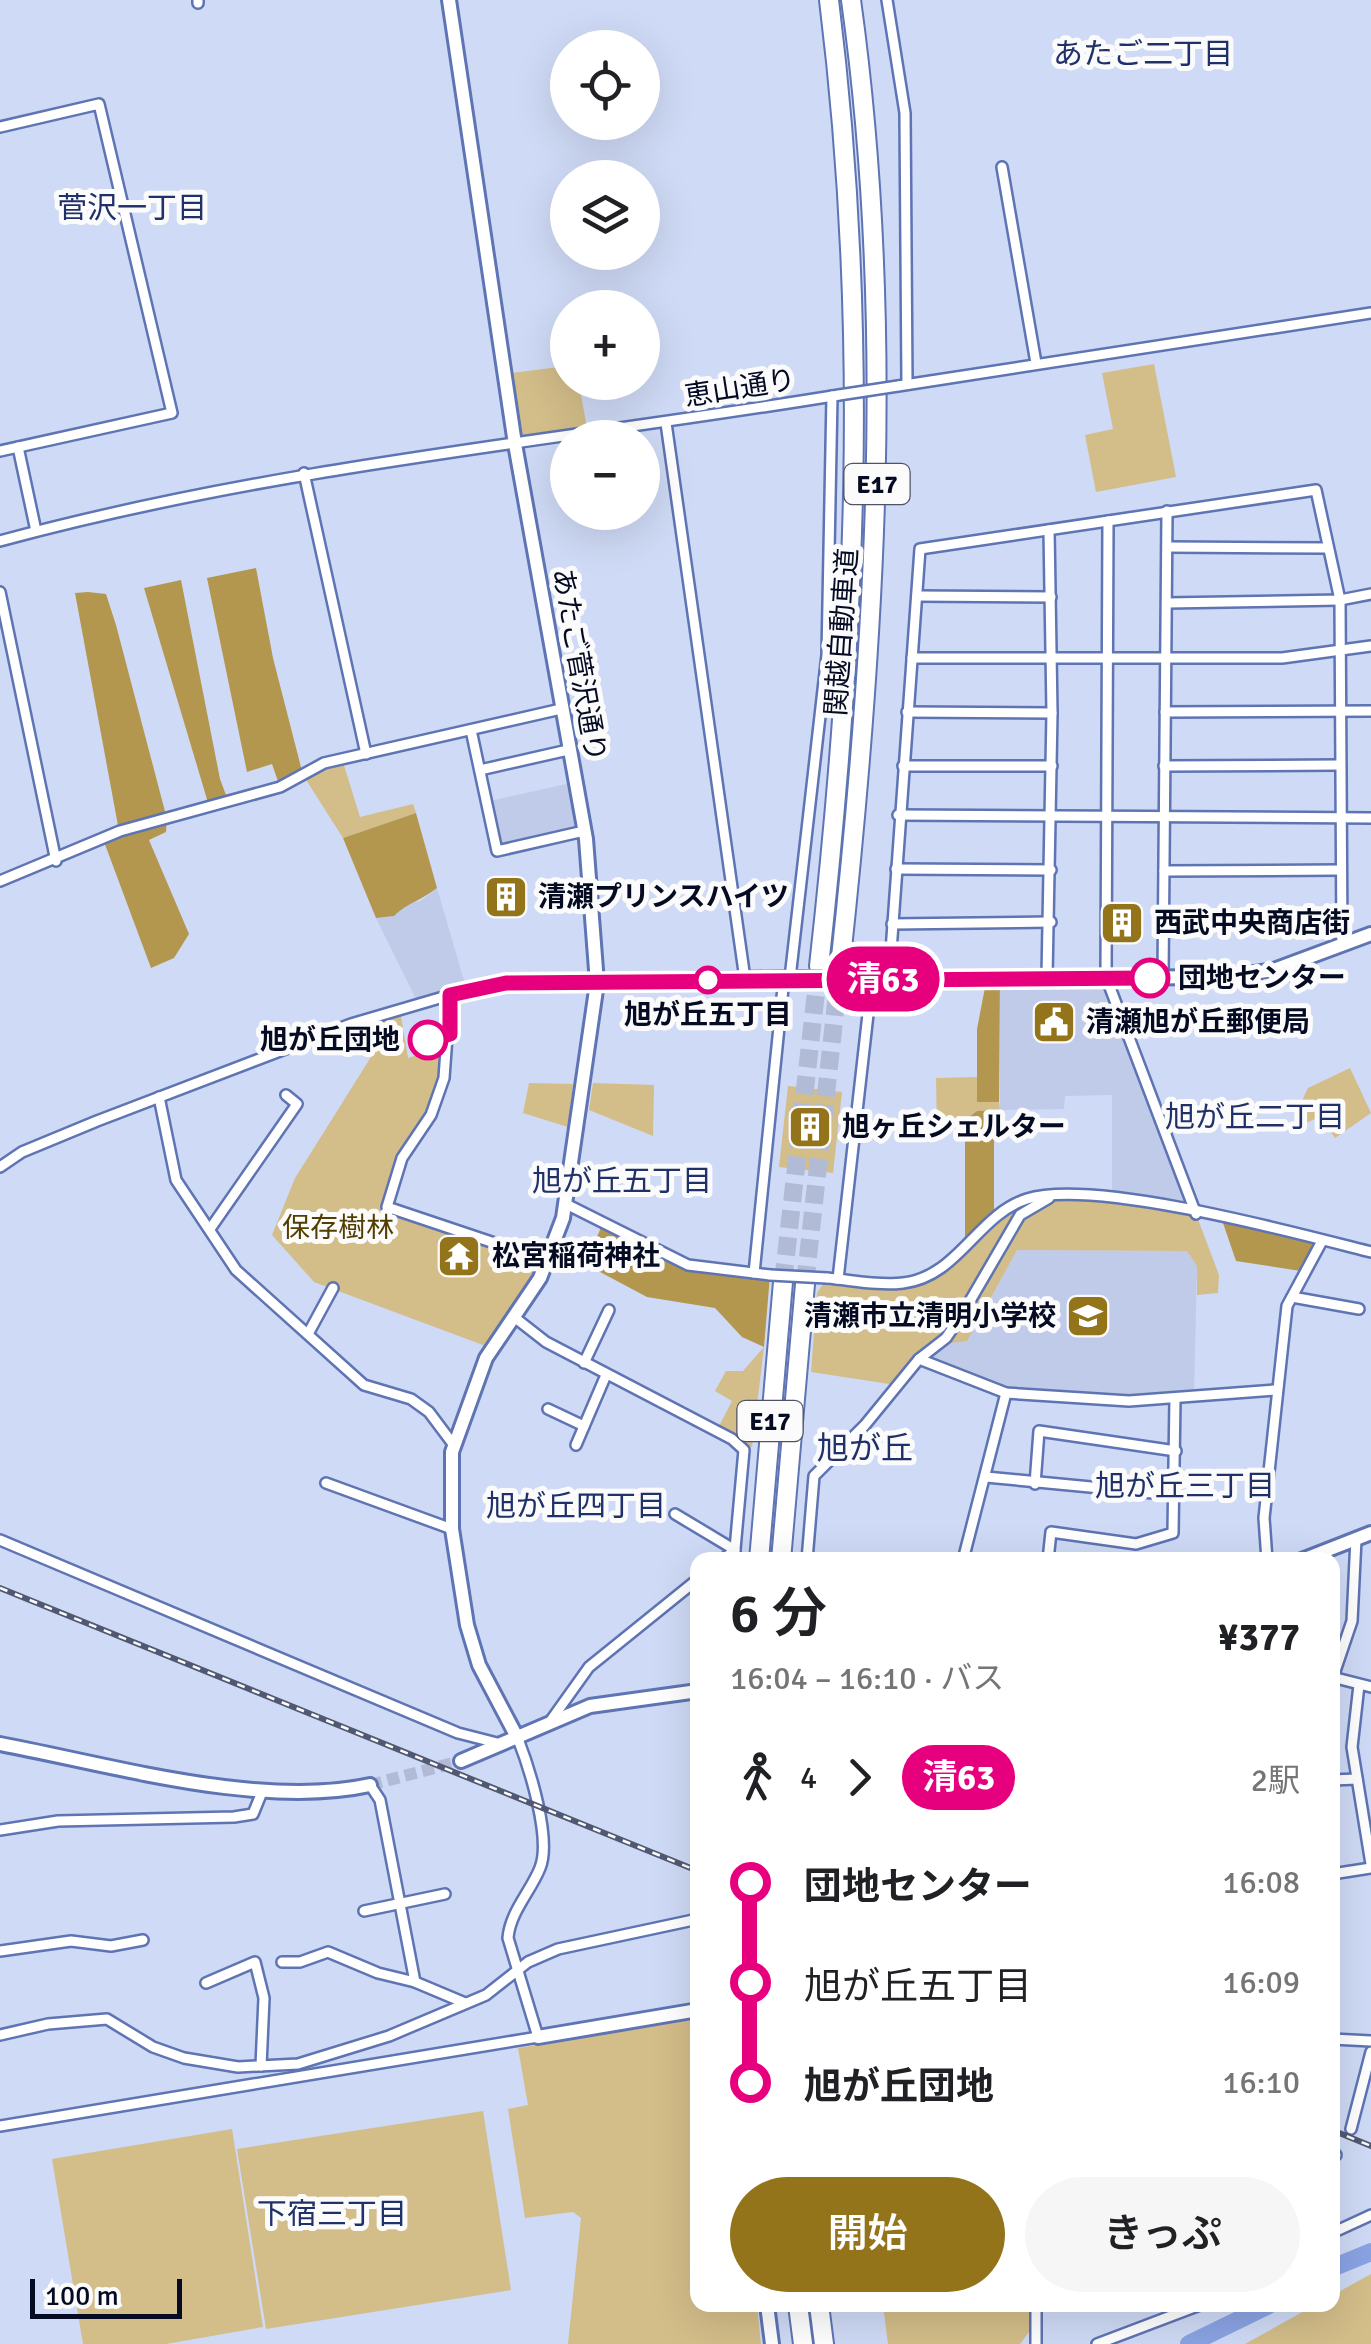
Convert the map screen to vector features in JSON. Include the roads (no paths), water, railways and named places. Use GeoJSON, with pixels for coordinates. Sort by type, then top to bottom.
{"type":"FeatureCollection","features":[{"type":"Feature","properties":{"kind":"highway","name":"関越自動車道"},"geometry":{"type":"LineString","coordinates":[[819,966],[839,787],[856,532],[857,426],[848,182],[829,0]]}},
{"type":"Feature","properties":{"kind":"highway","name":"関越自動車道"},"geometry":{"type":"LineString","coordinates":[[840,967],[871,632],[878,426],[871,180],[851,0]]}},
{"type":"Feature","properties":{"kind":"highway","name":"E17"},"geometry":{"type":"LineString","coordinates":[[759,1552],[776,1278]]}},
{"type":"Feature","properties":{"kind":"highway","name":"E17"},"geometry":{"type":"LineString","coordinates":[[782,1552],[805,1284]]}},
{"type":"Feature","properties":{"kind":"highway"},"geometry":{"type":"LineString","coordinates":[[799,2312],[803,2344]]}},
{"type":"Feature","properties":{"kind":"highway"},"geometry":{"type":"LineString","coordinates":[[820,2312],[824,2343]]}},
{"type":"Feature","properties":{"kind":"street","name":"あたご菅沢通り"},"geometry":{"type":"LineString","coordinates":[[449,0],[515,444],[584,831],[597,983],[566,1204],[548,1261],[486,1358],[453,1444]]}},
{"type":"Feature","properties":{"kind":"street"},"geometry":{"type":"LineString","coordinates":[[887,0],[905,113],[902,385]]}},
{"type":"Feature","properties":{"kind":"street"},"geometry":{"type":"LineString","coordinates":[[0,128],[100,104],[172,414],[0,450]]}},
{"type":"Feature","properties":{"kind":"street"},"geometry":{"type":"LineString","coordinates":[[1002,167],[1036,363]]}},
{"type":"Feature","properties":{"kind":"street","name":"恵山通り"},"geometry":{"type":"LineString","coordinates":[[0,541],[304,473],[666,423],[1371,313]]}},
{"type":"Feature","properties":{"kind":"street"},"geometry":{"type":"LineString","coordinates":[[754,1274],[827,655],[836,396]]}},
{"type":"Feature","properties":{"kind":"street"},"geometry":{"type":"LineString","coordinates":[[666,423],[744,979]]}},
{"type":"Feature","properties":{"kind":"street"},"geometry":{"type":"LineString","coordinates":[[18,447],[36,531]]}},
{"type":"Feature","properties":{"kind":"street"},"geometry":{"type":"LineString","coordinates":[[304,473],[366,754]]}},
{"type":"Feature","properties":{"kind":"street"},"geometry":{"type":"LineString","coordinates":[[889,979],[920,549],[1316,490],[1340,600],[1337,652],[1342,946]]}},
{"type":"Feature","properties":{"kind":"street"},"geometry":{"type":"LineString","coordinates":[[1163,978],[1167,511]]}},
{"type":"Feature","properties":{"kind":"street"},"geometry":{"type":"LineString","coordinates":[[1108,522],[1106,977],[1196,1214]]}},
{"type":"Feature","properties":{"kind":"street"},"geometry":{"type":"LineString","coordinates":[[1047,977],[1052,870],[1049,530]]}},
{"type":"Feature","properties":{"kind":"street"},"geometry":{"type":"LineString","coordinates":[[1168,547],[1328,548]]}},
{"type":"Feature","properties":{"kind":"street"},"geometry":{"type":"LineString","coordinates":[[0,592],[56,861]]}},
{"type":"Feature","properties":{"kind":"street"},"geometry":{"type":"LineString","coordinates":[[1167,602],[1340,600],[1371,594]]}},
{"type":"Feature","properties":{"kind":"street"},"geometry":{"type":"LineString","coordinates":[[916,596],[1051,597]]}},
{"type":"Feature","properties":{"kind":"street"},"geometry":{"type":"LineString","coordinates":[[912,658],[1282,658],[1371,646]]}},
{"type":"Feature","properties":{"kind":"street"},"geometry":{"type":"LineString","coordinates":[[0,881],[56,861],[120,831],[290,783],[324,763],[560,710]]}},
{"type":"Feature","properties":{"kind":"street"},"geometry":{"type":"LineString","coordinates":[[1165,712],[1371,711]]}},
{"type":"Feature","properties":{"kind":"street"},"geometry":{"type":"LineString","coordinates":[[907,712],[1052,713]]}},
{"type":"Feature","properties":{"kind":"street"},"geometry":{"type":"LineString","coordinates":[[471,730],[497,850],[584,831]]}},
{"type":"Feature","properties":{"kind":"street"},"geometry":{"type":"LineString","coordinates":[[480,770],[568,750]]}},
{"type":"Feature","properties":{"kind":"street"},"geometry":{"type":"LineString","coordinates":[[1164,766],[1340,765]]}},
{"type":"Feature","properties":{"kind":"street"},"geometry":{"type":"LineString","coordinates":[[903,766],[1052,766]]}},
{"type":"Feature","properties":{"kind":"street"},"geometry":{"type":"LineString","coordinates":[[290,783],[294,795]]}},
{"type":"Feature","properties":{"kind":"street"},"geometry":{"type":"LineString","coordinates":[[898,815],[1371,818]]}},
{"type":"Feature","properties":{"kind":"street"},"geometry":{"type":"LineString","coordinates":[[896,869],[1052,870]]}},
{"type":"Feature","properties":{"kind":"street"},"geometry":{"type":"LineString","coordinates":[[1164,871],[1340,870]]}},
{"type":"Feature","properties":{"kind":"street"},"geometry":{"type":"LineString","coordinates":[[892,924],[1051,922]]}},
{"type":"Feature","properties":{"kind":"street"},"geometry":{"type":"LineString","coordinates":[[1164,924],[1341,922]]}},
{"type":"Feature","properties":{"kind":"street"},"geometry":{"type":"LineString","coordinates":[[0,1167],[49,1140],[352,1024],[506,983],[1228,977],[1274,970],[1371,934]]}},
{"type":"Feature","properties":{"kind":"street"},"geometry":{"type":"LineString","coordinates":[[833,1279],[866,979]]}},
{"type":"Feature","properties":{"kind":"street"},"geometry":{"type":"LineString","coordinates":[[450,995],[444,1078],[431,1115],[402,1158],[386,1206],[548,1261]]}},
{"type":"Feature","properties":{"kind":"street"},"geometry":{"type":"LineString","coordinates":[[210,1228],[298,1104],[286,1094]]}},
{"type":"Feature","properties":{"kind":"street"},"geometry":{"type":"LineString","coordinates":[[159,1098],[176,1180],[236,1270],[364,1385],[412,1400],[429,1412],[453,1444],[452,1529],[472,1644],[528,1766],[543,1856],[508,1931],[538,2036]]}},
{"type":"Feature","properties":{"kind":"street"},"geometry":{"type":"LineString","coordinates":[[808,1552],[814,1476],[919,1360],[946,1338],[1020,1215],[1054,1195]]}},
{"type":"Feature","properties":{"kind":"street"},"geometry":{"type":"LineString","coordinates":[[566,1204],[688,1265],[776,1278],[903,1284],[923,1278],[965,1248],[994,1215],[1028,1199],[1054,1195],[1096,1196],[1366,1251],[1371,1240]]}},
{"type":"Feature","properties":{"kind":"street"},"geometry":{"type":"LineString","coordinates":[[1266,1552],[1264,1518],[1275,1390],[1292,1298],[1322,1241]]}},
{"type":"Feature","properties":{"kind":"street"},"geometry":{"type":"LineString","coordinates":[[308,1334],[333,1288]]}},
{"type":"Feature","properties":{"kind":"street"},"geometry":{"type":"LineString","coordinates":[[1292,1298],[1359,1309]]}},
{"type":"Feature","properties":{"kind":"street"},"geometry":{"type":"LineString","coordinates":[[584,1362],[609,1310]]}},
{"type":"Feature","properties":{"kind":"street"},"geometry":{"type":"LineString","coordinates":[[514,1317],[546,1342],[732,1439],[744,1450],[735,1552]]}},
{"type":"Feature","properties":{"kind":"street"},"geometry":{"type":"LineString","coordinates":[[919,1360],[1006,1393],[1130,1401],[1275,1390]]}},
{"type":"Feature","properties":{"kind":"street"},"geometry":{"type":"LineString","coordinates":[[576,1445],[606,1375]]}},
{"type":"Feature","properties":{"kind":"street"},"geometry":{"type":"LineString","coordinates":[[965,1552],[1006,1393]]}},
{"type":"Feature","properties":{"kind":"street"},"geometry":{"type":"LineString","coordinates":[[1049,1552],[1051,1532],[1136,1544],[1173,1533],[1176,1398]]}},
{"type":"Feature","properties":{"kind":"street"},"geometry":{"type":"LineString","coordinates":[[548,1409],[584,1426]]}},
{"type":"Feature","properties":{"kind":"street"},"geometry":{"type":"LineString","coordinates":[[1036,1484],[1039,1431],[1176,1451]]}},
{"type":"Feature","properties":{"kind":"street"},"geometry":{"type":"LineString","coordinates":[[986,1478],[1174,1495]]}},
{"type":"Feature","properties":{"kind":"street"},"geometry":{"type":"LineString","coordinates":[[326,1482],[452,1529]]}},
{"type":"Feature","properties":{"kind":"street"},"geometry":{"type":"LineString","coordinates":[[675,1514],[731,1552]]}},
{"type":"Feature","properties":{"kind":"street"},"geometry":{"type":"LineString","coordinates":[[1323,1552],[1371,1532]]}},
{"type":"Feature","properties":{"kind":"street"},"geometry":{"type":"LineString","coordinates":[[1340,1656],[1352,1620],[1356,1539]]}},
{"type":"Feature","properties":{"kind":"street"},"geometry":{"type":"LineString","coordinates":[[0,1540],[458,1732],[502,1744]]}},
{"type":"Feature","properties":{"kind":"street"},"geometry":{"type":"LineString","coordinates":[[547,1725],[589,1667],[690,1585]]}},
{"type":"Feature","properties":{"kind":"street"},"geometry":{"type":"LineString","coordinates":[[1340,1679],[1371,1687]]}},
{"type":"Feature","properties":{"kind":"street"},"geometry":{"type":"LineString","coordinates":[[1340,1872],[1371,1866],[1352,1747],[1359,1685]]}},
{"type":"Feature","properties":{"kind":"street"},"geometry":{"type":"LineString","coordinates":[[461,1761],[590,1706],[690,1693]]}},
{"type":"Feature","properties":{"kind":"street"},"geometry":{"type":"LineString","coordinates":[[0,1744],[262,1792],[308,1794],[370,1785],[380,1800],[416,1982]]}},
{"type":"Feature","properties":{"kind":"street"},"geometry":{"type":"LineString","coordinates":[[1340,1780],[1357,1779]]}},
{"type":"Feature","properties":{"kind":"street"},"geometry":{"type":"LineString","coordinates":[[0,1830],[58,1821],[234,1817],[253,1814],[262,1792]]}},
{"type":"Feature","properties":{"kind":"street"},"geometry":{"type":"LineString","coordinates":[[364,1911],[446,1894]]}},
{"type":"Feature","properties":{"kind":"street"},"geometry":{"type":"LineString","coordinates":[[0,2036],[48,2024],[107,2018],[153,2047],[184,2058],[261,2066],[298,2064],[389,2036],[486,1995],[558,1949],[690,1921]]}},
{"type":"Feature","properties":{"kind":"street"},"geometry":{"type":"LineString","coordinates":[[0,1951],[71,1941],[111,1946],[143,1940]]}},
{"type":"Feature","properties":{"kind":"street"},"geometry":{"type":"LineString","coordinates":[[282,1962],[300,1962],[328,1952],[465,2003]]}},
{"type":"Feature","properties":{"kind":"street"},"geometry":{"type":"LineString","coordinates":[[206,1982],[255,1962],[264,1998],[261,2066]]}},
{"type":"Feature","properties":{"kind":"street"},"geometry":{"type":"LineString","coordinates":[[0,2126],[690,2011]]}},
{"type":"Feature","properties":{"kind":"street"},"geometry":{"type":"LineString","coordinates":[[1340,2039],[1371,2041]]}},
{"type":"Feature","properties":{"kind":"street"},"geometry":{"type":"LineString","coordinates":[[1351,2129],[1371,2052]]}},
{"type":"Feature","properties":{"kind":"street"},"geometry":{"type":"LineString","coordinates":[[298,2064],[301,2078]]}},
{"type":"Feature","properties":{"kind":"street"},"geometry":{"type":"LineString","coordinates":[[1340,2229],[1371,2215]]}},
{"type":"Feature","properties":{"kind":"street"},"geometry":{"type":"LineString","coordinates":[[768,2312],[772,2344]]}},
{"type":"Feature","properties":{"kind":"street"},"geometry":{"type":"LineString","coordinates":[[1036,2312],[1036,2344]]}},
{"type":"Feature","properties":{"kind":"street"},"geometry":{"type":"LineString","coordinates":[[1097,2344],[1182,2312]]}},
{"type":"Feature","properties":{"kind":"waterway"},"geometry":{"type":"LineString","coordinates":[[1340,2265],[1371,2252]]}},
{"type":"Feature","properties":{"kind":"waterway"},"geometry":{"type":"LineString","coordinates":[[1189,2344],[1255,2312]]}},
{"type":"Feature","properties":{"kind":"tunnel"},"geometry":{"type":"LineString","coordinates":[[783,1282],[819,966]]}},
{"type":"Feature","properties":{"kind":"tunnel"},"geometry":{"type":"LineString","coordinates":[[805,1284],[840,967]]}},
{"type":"Feature","properties":{"kind":"tunnel"},"geometry":{"type":"LineString","coordinates":[[370,1785],[461,1761]]}},
{"type":"Feature","properties":{"kind":"railway"},"geometry":{"type":"LineString","coordinates":[[0,1588],[690,1868]]}},
{"type":"Feature","properties":{"kind":"railway"},"geometry":{"type":"LineString","coordinates":[[1340,2133],[1371,2146]]}},
{"type":"Feature","properties":{"kind":"place","name":"清瀬プリンスハイツ"},"geometry":{"type":"Point","coordinates":[506,897]}},
{"type":"Feature","properties":{"kind":"place","name":"西武中央商店街"},"geometry":{"type":"Point","coordinates":[1122,923]}},
{"type":"Feature","properties":{"kind":"place","name":"団地センター"},"geometry":{"type":"Point","coordinates":[1150,978]}},
{"type":"Feature","properties":{"kind":"place","name":"旭が丘五丁目"},"geometry":{"type":"Point","coordinates":[708,980]}},
{"type":"Feature","properties":{"kind":"place","name":"清瀬旭が丘郵便局"},"geometry":{"type":"Point","coordinates":[1054,1022]}},
{"type":"Feature","properties":{"kind":"place","name":"旭が丘団地"},"geometry":{"type":"Point","coordinates":[428,1040]}},
{"type":"Feature","properties":{"kind":"place","name":"旭ヶ丘シェルター"},"geometry":{"type":"Point","coordinates":[810,1127]}},
{"type":"Feature","properties":{"kind":"place","name":"松宮稲荷神社"},"geometry":{"type":"Point","coordinates":[459,1256]}},
{"type":"Feature","properties":{"kind":"place","name":"清瀬市立清明小学校"},"geometry":{"type":"Point","coordinates":[1088,1316]}},
{"type":"Feature","properties":{"kind":"district","name":"あたご二丁目"},"geometry":{"type":"Point","coordinates":[1143,54]}},
{"type":"Feature","properties":{"kind":"district","name":"菅沢一丁目"},"geometry":{"type":"Point","coordinates":[132,208]}},
{"type":"Feature","properties":{"kind":"district","name":"旭が丘二丁目"},"geometry":{"type":"Point","coordinates":[1255,1117]}},
{"type":"Feature","properties":{"kind":"district","name":"旭が丘五丁目"},"geometry":{"type":"Point","coordinates":[622,1181]}},
{"type":"Feature","properties":{"kind":"district","name":"旭が丘"},"geometry":{"type":"Point","coordinates":[865,1448]}},
{"type":"Feature","properties":{"kind":"district","name":"旭が丘三丁目"},"geometry":{"type":"Point","coordinates":[1185,1486]}},
{"type":"Feature","properties":{"kind":"district","name":"旭が丘四丁目"},"geometry":{"type":"Point","coordinates":[576,1506]}},
{"type":"Feature","properties":{"kind":"district","name":"下宿三丁目"},"geometry":{"type":"Point","coordinates":[332,2214]}},
{"type":"Feature","properties":{"kind":"park label","name":"保存樹林"},"geometry":{"type":"Point","coordinates":[338,1228]}}]}
